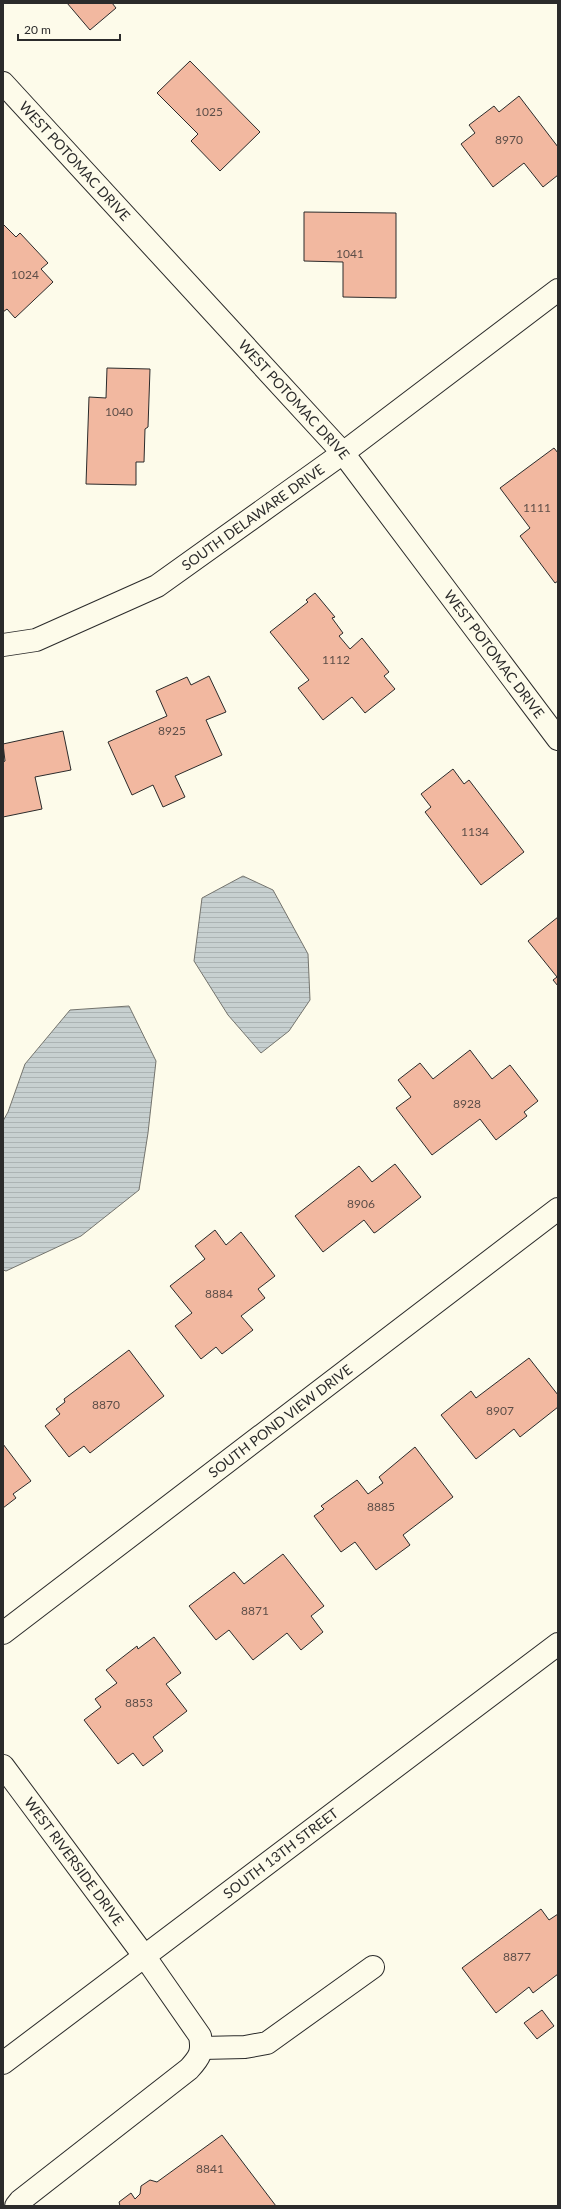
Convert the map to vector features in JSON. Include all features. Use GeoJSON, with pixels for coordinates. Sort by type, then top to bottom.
{"type":"FeatureCollection","features":[{"type":"Feature","properties":{"kind":"street","name":"WEST POTOMAC DRIVE"},"geometry":{"type":"LineString","coordinates":[[3,83],[343,453],[558,739]]}},
{"type":"Feature","properties":{"kind":"street","name":"SOUTH DELAWARE DRIVE"},"geometry":{"type":"LineString","coordinates":[[3,645],[36,640],[157,586],[343,453],[558,290]]}},
{"type":"Feature","properties":{"kind":"street","name":"SOUTH POND VIEW DRIVE"},"geometry":{"type":"LineString","coordinates":[[3,1632],[558,1209]]}},
{"type":"Feature","properties":{"kind":"street","name":"SOUTH 13TH STREET"},"geometry":{"type":"LineString","coordinates":[[3,2062],[558,1644]]}},
{"type":"Feature","properties":{"kind":"street","name":"WEST RIVERSIDE DRIVE"},"geometry":{"type":"LineString","coordinates":[[3,1766],[145,1956],[200,2036],[202,2048]]}},
{"type":"Feature","properties":{"kind":"street"},"geometry":{"type":"LineString","coordinates":[[16,2206],[20,2201],[189,2069],[200,2057],[202,2048],[245,2047],[267,2043],[373,1967]]}},
{"type":"Feature","properties":{"kind":"shaded area"},"geometry":{"type":"Polygon","coordinates":[[[243,876],[273,890],[308,954],[310,1000],[289,1031],[261,1053],[228,1015],[194,961],[202,898],[243,876]]]}},
{"type":"Feature","properties":{"kind":"shaded area"},"geometry":{"type":"Polygon","coordinates":[[[129,1006],[156,1061],[148,1133],[139,1190],[81,1236],[6,1271],[3,1270],[3,1121],[8,1112],[25,1064],[70,1010],[129,1006]]]}},
{"type":"Feature","properties":{"kind":"building"},"geometry":{"type":"Polygon","coordinates":[[[67,3],[112,3],[116,8],[90,30],[67,3]]]}},
{"type":"Feature","properties":{"kind":"building"},"geometry":{"type":"Polygon","coordinates":[[[190,61],[260,132],[220,171],[191,141],[198,134],[157,93],[190,61]]]}},
{"type":"Feature","properties":{"kind":"building"},"geometry":{"type":"Polygon","coordinates":[[[519,96],[558,147],[558,175],[543,187],[524,163],[493,187],[461,144],[475,133],[469,125],[494,106],[499,112],[519,96]]]}},
{"type":"Feature","properties":{"kind":"building"},"geometry":{"type":"Polygon","coordinates":[[[304,212],[396,213],[396,298],[343,297],[343,262],[304,261],[304,212]]]}},
{"type":"Feature","properties":{"kind":"building"},"geometry":{"type":"Polygon","coordinates":[[[3,224],[16,237],[20,233],[48,263],[41,269],[53,282],[15,318],[7,309],[3,312],[3,224]]]}},
{"type":"Feature","properties":{"kind":"building"},"geometry":{"type":"Polygon","coordinates":[[[107,368],[150,369],[148,427],[145,429],[144,462],[136,462],[136,485],[86,484],[89,397],[106,398],[107,368]]]}},
{"type":"Feature","properties":{"kind":"building"},"geometry":{"type":"Polygon","coordinates":[[[554,448],[558,453],[558,581],[555,583],[520,536],[530,528],[500,488],[554,448]]]}},
{"type":"Feature","properties":{"kind":"building"},"geometry":{"type":"Polygon","coordinates":[[[315,593],[335,617],[332,618],[343,633],[339,636],[350,649],[362,638],[389,672],[384,676],[395,689],[365,713],[352,697],[323,720],[298,688],[309,680],[270,632],[308,602],[306,600],[315,593]]]}},
{"type":"Feature","properties":{"kind":"building"},"geometry":{"type":"Polygon","coordinates":[[[209,676],[226,712],[206,720],[222,755],[175,776],[185,797],[163,807],[153,785],[132,795],[108,742],[167,716],[156,691],[187,677],[191,685],[209,676]]]}},
{"type":"Feature","properties":{"kind":"building"},"geometry":{"type":"Polygon","coordinates":[[[63,731],[71,770],[35,777],[42,809],[3,817],[3,762],[5,761],[3,744],[63,731]]]}},
{"type":"Feature","properties":{"kind":"building"},"geometry":{"type":"Polygon","coordinates":[[[453,769],[464,784],[469,780],[524,852],[481,885],[425,812],[431,807],[421,794],[453,769]]]}},
{"type":"Feature","properties":{"kind":"building"},"geometry":{"type":"Polygon","coordinates":[[[558,917],[558,986],[553,980],[557,977],[528,941],[558,917]]]}},
{"type":"Feature","properties":{"kind":"building"},"geometry":{"type":"Polygon","coordinates":[[[470,1050],[492,1079],[510,1065],[538,1101],[524,1112],[527,1116],[496,1140],[480,1119],[432,1155],[396,1108],[411,1097],[398,1080],[420,1063],[433,1079],[470,1050]]]}},
{"type":"Feature","properties":{"kind":"building"},"geometry":{"type":"Polygon","coordinates":[[[395,1164],[421,1197],[376,1232],[374,1233],[364,1220],[323,1252],[295,1216],[359,1166],[372,1182],[395,1164]]]}},
{"type":"Feature","properties":{"kind":"building"},"geometry":{"type":"Polygon","coordinates":[[[215,1230],[226,1245],[241,1232],[275,1276],[258,1289],[265,1298],[241,1316],[253,1330],[222,1354],[216,1347],[201,1359],[175,1326],[192,1313],[170,1286],[205,1259],[195,1246],[215,1230]]]}},
{"type":"Feature","properties":{"kind":"building"},"geometry":{"type":"Polygon","coordinates":[[[129,1350],[164,1396],[90,1453],[84,1446],[69,1457],[45,1426],[60,1414],[56,1409],[65,1402],[64,1399],[129,1350]]]}},
{"type":"Feature","properties":{"kind":"building"},"geometry":{"type":"Polygon","coordinates":[[[529,1358],[558,1395],[558,1407],[520,1437],[514,1429],[476,1459],[441,1415],[471,1391],[476,1398],[529,1358]]]}},
{"type":"Feature","properties":{"kind":"building"},"geometry":{"type":"Polygon","coordinates":[[[3,1444],[31,1481],[13,1494],[16,1498],[3,1508],[3,1444]]]}},
{"type":"Feature","properties":{"kind":"building"},"geometry":{"type":"Polygon","coordinates":[[[415,1447],[453,1497],[403,1535],[410,1545],[376,1570],[355,1542],[341,1552],[314,1516],[324,1509],[321,1506],[357,1480],[368,1494],[383,1483],[379,1477],[415,1447]]]}},
{"type":"Feature","properties":{"kind":"building"},"geometry":{"type":"Polygon","coordinates":[[[283,1554],[324,1606],[311,1616],[323,1632],[301,1650],[287,1633],[253,1660],[229,1630],[216,1640],[189,1606],[234,1572],[244,1584],[283,1554]]]}},
{"type":"Feature","properties":{"kind":"building"},"geometry":{"type":"Polygon","coordinates":[[[154,1637],[181,1673],[166,1684],[187,1711],[153,1737],[163,1751],[143,1766],[133,1753],[118,1764],[84,1720],[101,1707],[95,1699],[117,1683],[106,1670],[137,1646],[138,1649],[154,1637]]]}},
{"type":"Feature","properties":{"kind":"building"},"geometry":{"type":"Polygon","coordinates":[[[541,1909],[549,1920],[558,1914],[558,1974],[533,1993],[529,1987],[496,2013],[462,1968],[541,1909]]]}},
{"type":"Feature","properties":{"kind":"building"},"geometry":{"type":"Polygon","coordinates":[[[542,2010],[554,2026],[537,2039],[524,2023],[542,2010]]]}},
{"type":"Feature","properties":{"kind":"building"},"geometry":{"type":"Polygon","coordinates":[[[222,2135],[276,2206],[120,2206],[119,2202],[131,2193],[135,2199],[140,2194],[141,2186],[150,2180],[157,2182],[222,2135]]]}}]}
